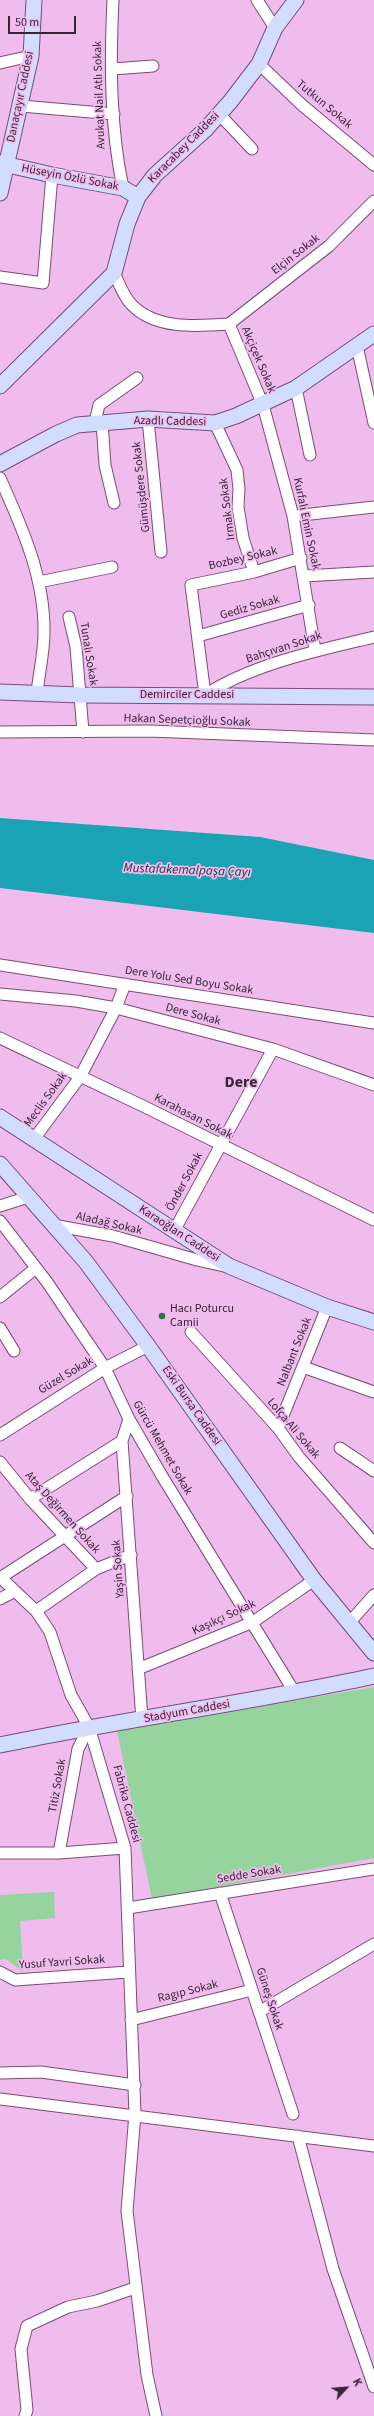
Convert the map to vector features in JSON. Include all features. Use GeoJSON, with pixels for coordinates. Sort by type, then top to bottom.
{"type":"FeatureCollection","features":[{"type":"Feature","properties":{"kind":"street","name":"Danaçayır Caddesi"},"geometry":{"type":"LineString","coordinates":[[0,193],[3,164],[20,106],[31,56],[34,0]]}},
{"type":"Feature","properties":{"kind":"street","name":"Avukat Nail Atlı Sokak"},"geometry":{"type":"LineString","coordinates":[[113,0],[110,46],[116,155],[123,188]]}},
{"type":"Feature","properties":{"kind":"street"},"geometry":{"type":"LineString","coordinates":[[257,0],[275,28]]}},
{"type":"Feature","properties":{"kind":"street","name":"Karacabey Caddesi"},"geometry":{"type":"LineString","coordinates":[[114,273],[127,224],[138,197],[156,175],[205,130],[219,114],[259,64],[275,28],[296,0]]}},
{"type":"Feature","properties":{"kind":"street"},"geometry":{"type":"LineString","coordinates":[[0,62],[31,56]]}},
{"type":"Feature","properties":{"kind":"street","name":"Tutkun Sokak"},"geometry":{"type":"LineString","coordinates":[[259,64],[302,105],[374,165]]}},
{"type":"Feature","properties":{"kind":"street"},"geometry":{"type":"LineString","coordinates":[[112,70],[153,66]]}},
{"type":"Feature","properties":{"kind":"street"},"geometry":{"type":"LineString","coordinates":[[20,106],[114,114]]}},
{"type":"Feature","properties":{"kind":"street"},"geometry":{"type":"LineString","coordinates":[[219,114],[252,149]]}},
{"type":"Feature","properties":{"kind":"street","name":"Hüseyin Özlü Sokak"},"geometry":{"type":"LineString","coordinates":[[3,164],[123,188],[138,197]]}},
{"type":"Feature","properties":{"kind":"street"},"geometry":{"type":"LineString","coordinates":[[0,277],[43,283],[52,175]]}},
{"type":"Feature","properties":{"kind":"street","name":"Elçin Sokak"},"geometry":{"type":"LineString","coordinates":[[229,324],[329,246],[374,201]]}},
{"type":"Feature","properties":{"kind":"street"},"geometry":{"type":"LineString","coordinates":[[0,386],[114,273],[131,305],[142,314],[183,326],[229,324]]}},
{"type":"Feature","properties":{"kind":"street","name":"Akçiçek Sokak"},"geometry":{"type":"LineString","coordinates":[[229,324],[263,406]]}},
{"type":"Feature","properties":{"kind":"street","name":"Azadlı Caddesi"},"geometry":{"type":"LineString","coordinates":[[0,464],[56,434],[77,425],[148,419],[215,423],[263,406],[296,388],[374,334]]}},
{"type":"Feature","properties":{"kind":"street"},"geometry":{"type":"LineString","coordinates":[[357,346],[374,422]]}},
{"type":"Feature","properties":{"kind":"street"},"geometry":{"type":"LineString","coordinates":[[114,503],[105,465],[99,422],[99,405],[137,378]]}},
{"type":"Feature","properties":{"kind":"street"},"geometry":{"type":"LineString","coordinates":[[296,388],[310,455]]}},
{"type":"Feature","properties":{"kind":"street","name":"Kurfalı Emin Sokak"},"geometry":{"type":"LineString","coordinates":[[263,406],[293,516],[309,605],[315,650]]}},
{"type":"Feature","properties":{"kind":"street","name":"Gümüşdere Sokak"},"geometry":{"type":"LineString","coordinates":[[148,419],[161,552]]}},
{"type":"Feature","properties":{"kind":"street","name":"Irmak Sokak"},"geometry":{"type":"LineString","coordinates":[[215,423],[237,470],[239,489],[238,507],[243,538],[254,572]]}},
{"type":"Feature","properties":{"kind":"street"},"geometry":{"type":"LineString","coordinates":[[0,478],[25,534],[39,582],[44,632],[37,693]]}},
{"type":"Feature","properties":{"kind":"street"},"geometry":{"type":"LineString","coordinates":[[293,516],[374,507]]}},
{"type":"Feature","properties":{"kind":"street","name":"Bozbey Sokak"},"geometry":{"type":"LineString","coordinates":[[198,636],[191,585],[254,572],[301,558]]}},
{"type":"Feature","properties":{"kind":"street"},"geometry":{"type":"LineString","coordinates":[[39,582],[112,567]]}},
{"type":"Feature","properties":{"kind":"street"},"geometry":{"type":"LineString","coordinates":[[304,576],[374,572]]}},
{"type":"Feature","properties":{"kind":"street","name":"Gediz Sokak"},"geometry":{"type":"LineString","coordinates":[[198,636],[309,605]]}},
{"type":"Feature","properties":{"kind":"street","name":"Tunalı Sokak"},"geometry":{"type":"LineString","coordinates":[[69,617],[76,647],[83,732]]}},
{"type":"Feature","properties":{"kind":"street"},"geometry":{"type":"LineString","coordinates":[[198,636],[205,695]]}},
{"type":"Feature","properties":{"kind":"street","name":"Bahçıvan Sokak"},"geometry":{"type":"LineString","coordinates":[[205,695],[224,682],[315,650],[374,637]]}},
{"type":"Feature","properties":{"kind":"street","name":"Demirciler Caddesi"},"geometry":{"type":"LineString","coordinates":[[0,692],[81,695],[374,697]]}},
{"type":"Feature","properties":{"kind":"street","name":"Hakan Sepetçioğlu Sokak"},"geometry":{"type":"LineString","coordinates":[[0,732],[150,731],[374,740]]}},
{"type":"Feature","properties":{"kind":"street","name":"Dere Yolu Sed Boyu Sokak"},"geometry":{"type":"LineString","coordinates":[[0,965],[374,1023]]}},
{"type":"Feature","properties":{"kind":"street","name":"Meclis Sokak"},"geometry":{"type":"LineString","coordinates":[[34,1139],[80,1077],[116,1008],[125,984]]}},
{"type":"Feature","properties":{"kind":"street","name":"Dere Sokak"},"geometry":{"type":"LineString","coordinates":[[0,994],[116,1008],[273,1049],[374,1085]]}},
{"type":"Feature","properties":{"kind":"street","name":"Karahasan Sokak"},"geometry":{"type":"LineString","coordinates":[[0,1038],[374,1220]]}},
{"type":"Feature","properties":{"kind":"street","name":"Önder Sokak"},"geometry":{"type":"LineString","coordinates":[[174,1231],[273,1049]]}},
{"type":"Feature","properties":{"kind":"street","name":"Karaoğlan Caddesi"},"geometry":{"type":"LineString","coordinates":[[0,1117],[229,1266],[327,1307],[374,1322]]}},
{"type":"Feature","properties":{"kind":"street","name":"Eski Bursa Caddesi"},"geometry":{"type":"LineString","coordinates":[[0,1164],[86,1262],[148,1346],[314,1580],[374,1653]]}},
{"type":"Feature","properties":{"kind":"street"},"geometry":{"type":"LineString","coordinates":[[0,1206],[28,1197]]}},
{"type":"Feature","properties":{"kind":"street","name":"Gürcü Mehmet Sokak"},"geometry":{"type":"LineString","coordinates":[[0,1221],[36,1268],[105,1368],[129,1419],[162,1476],[253,1622],[295,1693]]}},
{"type":"Feature","properties":{"kind":"street","name":"Aladağ Sokak"},"geometry":{"type":"LineString","coordinates":[[53,1225],[113,1236],[196,1260],[229,1266]]}},
{"type":"Feature","properties":{"kind":"street"},"geometry":{"type":"LineString","coordinates":[[0,1297],[36,1268]]}},
{"type":"Feature","properties":{"kind":"street","name":"Nalbant Sokak"},"geometry":{"type":"LineString","coordinates":[[278,1428],[327,1307]]}},
{"type":"Feature","properties":{"kind":"street"},"geometry":{"type":"LineString","coordinates":[[0,1328],[14,1351]]}},
{"type":"Feature","properties":{"kind":"street","name":"Lofça Ali Sokak"},"geometry":{"type":"LineString","coordinates":[[190,1332],[278,1428],[299,1457],[374,1543]]}},
{"type":"Feature","properties":{"kind":"street","name":"Güzel Sokak"},"geometry":{"type":"LineString","coordinates":[[0,1435],[105,1368],[148,1346]]}},
{"type":"Feature","properties":{"kind":"street"},"geometry":{"type":"LineString","coordinates":[[303,1367],[374,1392]]}},
{"type":"Feature","properties":{"kind":"street","name":"Yaşin Sokak"},"geometry":{"type":"LineString","coordinates":[[129,1419],[122,1440],[128,1496],[142,1720]]}},
{"type":"Feature","properties":{"kind":"street"},"geometry":{"type":"LineString","coordinates":[[30,1499],[122,1440]]}},
{"type":"Feature","properties":{"kind":"street"},"geometry":{"type":"LineString","coordinates":[[340,1448],[374,1471]]}},
{"type":"Feature","properties":{"kind":"street","name":"Ataş Değirmen Sokak"},"geometry":{"type":"LineString","coordinates":[[0,1462],[30,1499],[96,1569],[131,1555]]}},
{"type":"Feature","properties":{"kind":"street"},"geometry":{"type":"LineString","coordinates":[[0,1577],[128,1496]]}},
{"type":"Feature","properties":{"kind":"street"},"geometry":{"type":"LineString","coordinates":[[36,1611],[96,1569]]}},
{"type":"Feature","properties":{"kind":"street","name":"Fabrika Caddesi"},"geometry":{"type":"LineString","coordinates":[[0,1577],[36,1611],[50,1632],[71,1695],[89,1727],[125,1848],[128,1908],[128,1972],[135,2114],[127,2211],[135,2288],[147,2375],[156,2416]]}},
{"type":"Feature","properties":{"kind":"street","name":"Kaşıkçı Sokak"},"geometry":{"type":"LineString","coordinates":[[138,1669],[253,1622],[314,1580]]}},
{"type":"Feature","properties":{"kind":"street"},"geometry":{"type":"LineString","coordinates":[[0,1599],[15,1591]]}},
{"type":"Feature","properties":{"kind":"street"},"geometry":{"type":"LineString","coordinates":[[349,1623],[374,1595]]}},
{"type":"Feature","properties":{"kind":"street","name":"Stadyum Caddesi"},"geometry":{"type":"LineString","coordinates":[[0,1745],[89,1727],[142,1720],[295,1693],[374,1676]]}},
{"type":"Feature","properties":{"kind":"street","name":"Titiz Sokak"},"geometry":{"type":"LineString","coordinates":[[59,1852],[78,1749],[89,1727]]}},
{"type":"Feature","properties":{"kind":"street"},"geometry":{"type":"LineString","coordinates":[[0,1853],[59,1852],[125,1848]]}},
{"type":"Feature","properties":{"kind":"street","name":"Sedde Sokak"},"geometry":{"type":"LineString","coordinates":[[128,1908],[374,1869]]}},
{"type":"Feature","properties":{"kind":"street","name":"Güneş Sokak"},"geometry":{"type":"LineString","coordinates":[[220,1893],[293,2114]]}},
{"type":"Feature","properties":{"kind":"street"},"geometry":{"type":"LineString","coordinates":[[259,2012],[374,1944]]}},
{"type":"Feature","properties":{"kind":"street","name":"Yusuf Yavri Sokak"},"geometry":{"type":"LineString","coordinates":[[0,1972],[15,1980],[128,1972]]}},
{"type":"Feature","properties":{"kind":"street","name":"Ragıp Sokak"},"geometry":{"type":"LineString","coordinates":[[131,2020],[252,1990]]}},
{"type":"Feature","properties":{"kind":"street"},"geometry":{"type":"LineString","coordinates":[[0,2073],[41,2072],[134,2085]]}},
{"type":"Feature","properties":{"kind":"street"},"geometry":{"type":"LineString","coordinates":[[0,2099],[135,2114],[374,2146]]}},
{"type":"Feature","properties":{"kind":"street"},"geometry":{"type":"LineString","coordinates":[[298,2136],[333,2269],[374,2387]]}},
{"type":"Feature","properties":{"kind":"street"},"geometry":{"type":"LineString","coordinates":[[25,2416],[27,2410],[22,2349],[26,2326],[68,2306],[97,2301],[135,2288]]}},
{"type":"Feature","properties":{"kind":"shaded area"},"geometry":{"type":"Polygon","coordinates":[[[374,1687],[374,1858],[152,1899],[117,1731],[374,1687]]]}},
{"type":"Feature","properties":{"kind":"shaded area"},"geometry":{"type":"Polygon","coordinates":[[[54,1892],[55,1918],[20,1921],[23,1972],[6,1959],[0,1960],[0,1895],[54,1892]]]}},
{"type":"Feature","properties":{"kind":"water","name":"Mustafakemalpaşa Çayı"},"geometry":{"type":"Polygon","coordinates":[[[0,818],[260,837],[374,860],[374,933],[0,888],[0,818]]]}},
{"type":"Feature","properties":{"kind":"place","name":"Hacı Poturcu Camii"},"geometry":{"type":"Point","coordinates":[162,1316]}},
{"type":"Feature","properties":{"kind":"district","name":"Dere"},"geometry":{"type":"Point","coordinates":[241,1083]}}]}
